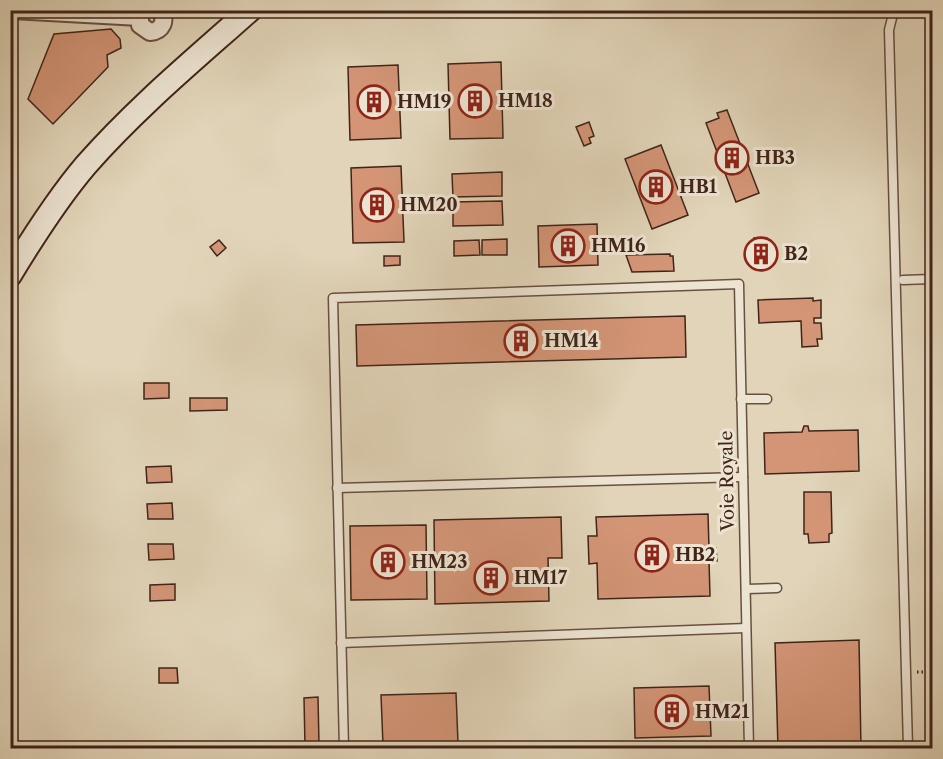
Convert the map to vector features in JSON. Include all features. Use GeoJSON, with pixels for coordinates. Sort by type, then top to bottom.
{"type":"FeatureCollection","features":[{"type":"Feature","properties":{"kind":"main road"},"geometry":{"type":"LineString","coordinates":[[10,275],[46,217],[104,145],[172,79],[250,10]]}},
{"type":"Feature","properties":{"kind":"street"},"geometry":{"type":"LineString","coordinates":[[12,10],[142,14],[143,28],[154,32],[161,28],[164,21],[159,10]]}},
{"type":"Feature","properties":{"kind":"lane"},"geometry":{"type":"LineString","coordinates":[[894,10],[889,30],[908,748]]}},
{"type":"Feature","properties":{"kind":"lane"},"geometry":{"type":"LineString","coordinates":[[903,280],[933,279]]}},
{"type":"Feature","properties":{"kind":"lane","name":"Voie Royale"},"geometry":{"type":"LineString","coordinates":[[338,488],[333,298],[739,284],[749,748]]}},
{"type":"Feature","properties":{"kind":"lane"},"geometry":{"type":"LineString","coordinates":[[741,399],[767,399]]}},
{"type":"Feature","properties":{"kind":"lane"},"geometry":{"type":"LineString","coordinates":[[344,748],[338,488],[743,477]]}},
{"type":"Feature","properties":{"kind":"lane"},"geometry":{"type":"LineString","coordinates":[[746,589],[777,588]]}},
{"type":"Feature","properties":{"kind":"lane"},"geometry":{"type":"LineString","coordinates":[[341,643],[747,628]]}},
{"type":"Feature","properties":{"kind":"building"},"geometry":{"type":"Polygon","coordinates":[[[111,29],[120,39],[121,48],[107,55],[108,67],[53,124],[28,99],[54,34],[111,29]]]}},
{"type":"Feature","properties":{"kind":"building","name":"HM18"},"geometry":{"type":"Polygon","coordinates":[[[501,62],[503,138],[450,139],[448,64],[501,62]]]}},
{"type":"Feature","properties":{"kind":"building","name":"HM19"},"geometry":{"type":"Polygon","coordinates":[[[398,65],[401,138],[350,140],[348,67],[398,65]]]}},
{"type":"Feature","properties":{"kind":"building","name":"HB3"},"geometry":{"type":"Polygon","coordinates":[[[727,110],[759,193],[736,202],[706,123],[719,118],[717,113],[727,110]]]}},
{"type":"Feature","properties":{"kind":"building"},"geometry":{"type":"Polygon","coordinates":[[[589,122],[594,136],[589,138],[591,143],[584,146],[576,127],[589,122]]]}},
{"type":"Feature","properties":{"kind":"building","name":"HB1"},"geometry":{"type":"Polygon","coordinates":[[[661,145],[688,215],[652,229],[625,159],[661,145]]]}},
{"type":"Feature","properties":{"kind":"building","name":"HM20"},"geometry":{"type":"Polygon","coordinates":[[[401,166],[404,242],[353,243],[351,168],[401,166]]]}},
{"type":"Feature","properties":{"kind":"building"},"geometry":{"type":"Polygon","coordinates":[[[502,172],[502,196],[453,197],[452,174],[502,172]]]}},
{"type":"Feature","properties":{"kind":"building"},"geometry":{"type":"Polygon","coordinates":[[[502,201],[503,225],[453,226],[453,202],[502,201]]]}},
{"type":"Feature","properties":{"kind":"building","name":"HM16"},"geometry":{"type":"Polygon","coordinates":[[[597,224],[598,265],[539,267],[538,226],[597,224]]]}},
{"type":"Feature","properties":{"kind":"building"},"geometry":{"type":"Polygon","coordinates":[[[754,238],[767,238],[768,245],[765,239],[757,239],[755,245],[754,238]]]}},
{"type":"Feature","properties":{"kind":"building"},"geometry":{"type":"Polygon","coordinates":[[[507,239],[507,255],[482,255],[482,240],[507,239]]]}},
{"type":"Feature","properties":{"kind":"building","name":"B2"},"geometry":{"type":"Polygon","coordinates":[[[757,239],[765,239],[771,252],[767,260],[767,268],[757,269],[757,260],[752,252],[757,239]]]}},
{"type":"Feature","properties":{"kind":"building"},"geometry":{"type":"Polygon","coordinates":[[[219,240],[226,248],[217,256],[210,247],[219,240]]]}},
{"type":"Feature","properties":{"kind":"building"},"geometry":{"type":"Polygon","coordinates":[[[479,240],[480,255],[454,256],[454,241],[479,240]]]}},
{"type":"Feature","properties":{"kind":"building","name":"HM16"},"geometry":{"type":"Polygon","coordinates":[[[670,254],[673,256],[674,271],[632,272],[626,255],[670,254]]]}},
{"type":"Feature","properties":{"kind":"building"},"geometry":{"type":"Polygon","coordinates":[[[384,256],[400,256],[400,265],[384,266],[384,256]]]}},
{"type":"Feature","properties":{"kind":"building"},"geometry":{"type":"Polygon","coordinates":[[[813,298],[813,301],[821,300],[821,318],[814,318],[814,323],[821,323],[822,339],[817,339],[818,346],[802,347],[801,321],[759,323],[758,300],[813,298]]]}},
{"type":"Feature","properties":{"kind":"building","name":"HM14"},"geometry":{"type":"Polygon","coordinates":[[[685,316],[686,357],[357,366],[356,325],[685,316]]]}},
{"type":"Feature","properties":{"kind":"building"},"geometry":{"type":"Polygon","coordinates":[[[144,383],[169,383],[169,398],[144,399],[144,383]]]}},
{"type":"Feature","properties":{"kind":"building"},"geometry":{"type":"Polygon","coordinates":[[[190,398],[227,398],[227,410],[190,411],[190,398]]]}},
{"type":"Feature","properties":{"kind":"building"},"geometry":{"type":"Polygon","coordinates":[[[804,426],[808,426],[809,431],[858,430],[859,471],[765,474],[764,433],[802,432],[804,426]]]}},
{"type":"Feature","properties":{"kind":"building"},"geometry":{"type":"Polygon","coordinates":[[[171,466],[172,482],[147,483],[146,467],[171,466]]]}},
{"type":"Feature","properties":{"kind":"building"},"geometry":{"type":"Polygon","coordinates":[[[804,492],[831,492],[832,533],[829,534],[829,542],[809,543],[808,534],[804,534],[804,492]]]}},
{"type":"Feature","properties":{"kind":"building"},"geometry":{"type":"Polygon","coordinates":[[[172,503],[173,519],[148,519],[147,504],[172,503]]]}},
{"type":"Feature","properties":{"kind":"building","name":"HB2"},"geometry":{"type":"Polygon","coordinates":[[[708,514],[709,548],[716,548],[717,561],[709,561],[710,596],[598,599],[597,563],[589,564],[588,536],[597,536],[596,517],[708,514]]]}},
{"type":"Feature","properties":{"kind":"building","name":"HM17"},"geometry":{"type":"Polygon","coordinates":[[[561,517],[562,558],[548,558],[549,601],[435,604],[434,520],[561,517]]]}},
{"type":"Feature","properties":{"kind":"building","name":"HM23"},"geometry":{"type":"Polygon","coordinates":[[[426,525],[427,599],[351,600],[350,526],[426,525]]]}},
{"type":"Feature","properties":{"kind":"building"},"geometry":{"type":"Polygon","coordinates":[[[148,544],[173,544],[174,559],[149,560],[148,544]]]}},
{"type":"Feature","properties":{"kind":"building"},"geometry":{"type":"Polygon","coordinates":[[[175,584],[175,600],[150,601],[150,585],[175,584]]]}},
{"type":"Feature","properties":{"kind":"building"},"geometry":{"type":"Polygon","coordinates":[[[859,640],[861,748],[778,748],[775,643],[859,640]]]}},
{"type":"Feature","properties":{"kind":"building"},"geometry":{"type":"Polygon","coordinates":[[[159,668],[177,668],[178,683],[159,683],[159,668]]]}},
{"type":"Feature","properties":{"kind":"building","name":"HM21"},"geometry":{"type":"Polygon","coordinates":[[[709,686],[711,736],[635,738],[634,688],[709,686]]]}},
{"type":"Feature","properties":{"kind":"building"},"geometry":{"type":"Polygon","coordinates":[[[456,693],[458,743],[383,745],[381,695],[456,693]]]}},
{"type":"Feature","properties":{"kind":"building"},"geometry":{"type":"Polygon","coordinates":[[[318,697],[319,745],[305,746],[304,698],[318,697]]]}},
{"type":"Feature","properties":{"kind":"place","name":"HM18"},"geometry":{"type":"Point","coordinates":[475,101]}},
{"type":"Feature","properties":{"kind":"place","name":"HM19"},"geometry":{"type":"Point","coordinates":[374,102]}},
{"type":"Feature","properties":{"kind":"place","name":"HB3"},"geometry":{"type":"Point","coordinates":[732,158]}},
{"type":"Feature","properties":{"kind":"place","name":"HB1"},"geometry":{"type":"Point","coordinates":[656,187]}},
{"type":"Feature","properties":{"kind":"place","name":"HM20"},"geometry":{"type":"Point","coordinates":[377,205]}},
{"type":"Feature","properties":{"kind":"place","name":"HM16"},"geometry":{"type":"Point","coordinates":[568,246]}},
{"type":"Feature","properties":{"kind":"place","name":"B2"},"geometry":{"type":"Point","coordinates":[761,254]}},
{"type":"Feature","properties":{"kind":"place","name":"HM14"},"geometry":{"type":"Point","coordinates":[521,341]}},
{"type":"Feature","properties":{"kind":"place","name":"HB2"},"geometry":{"type":"Point","coordinates":[652,555]}},
{"type":"Feature","properties":{"kind":"place","name":"HM23"},"geometry":{"type":"Point","coordinates":[388,562]}},
{"type":"Feature","properties":{"kind":"place","name":"HM17"},"geometry":{"type":"Point","coordinates":[491,578]}},
{"type":"Feature","properties":{"kind":"place","name":"HM21"},"geometry":{"type":"Point","coordinates":[672,712]}}]}
